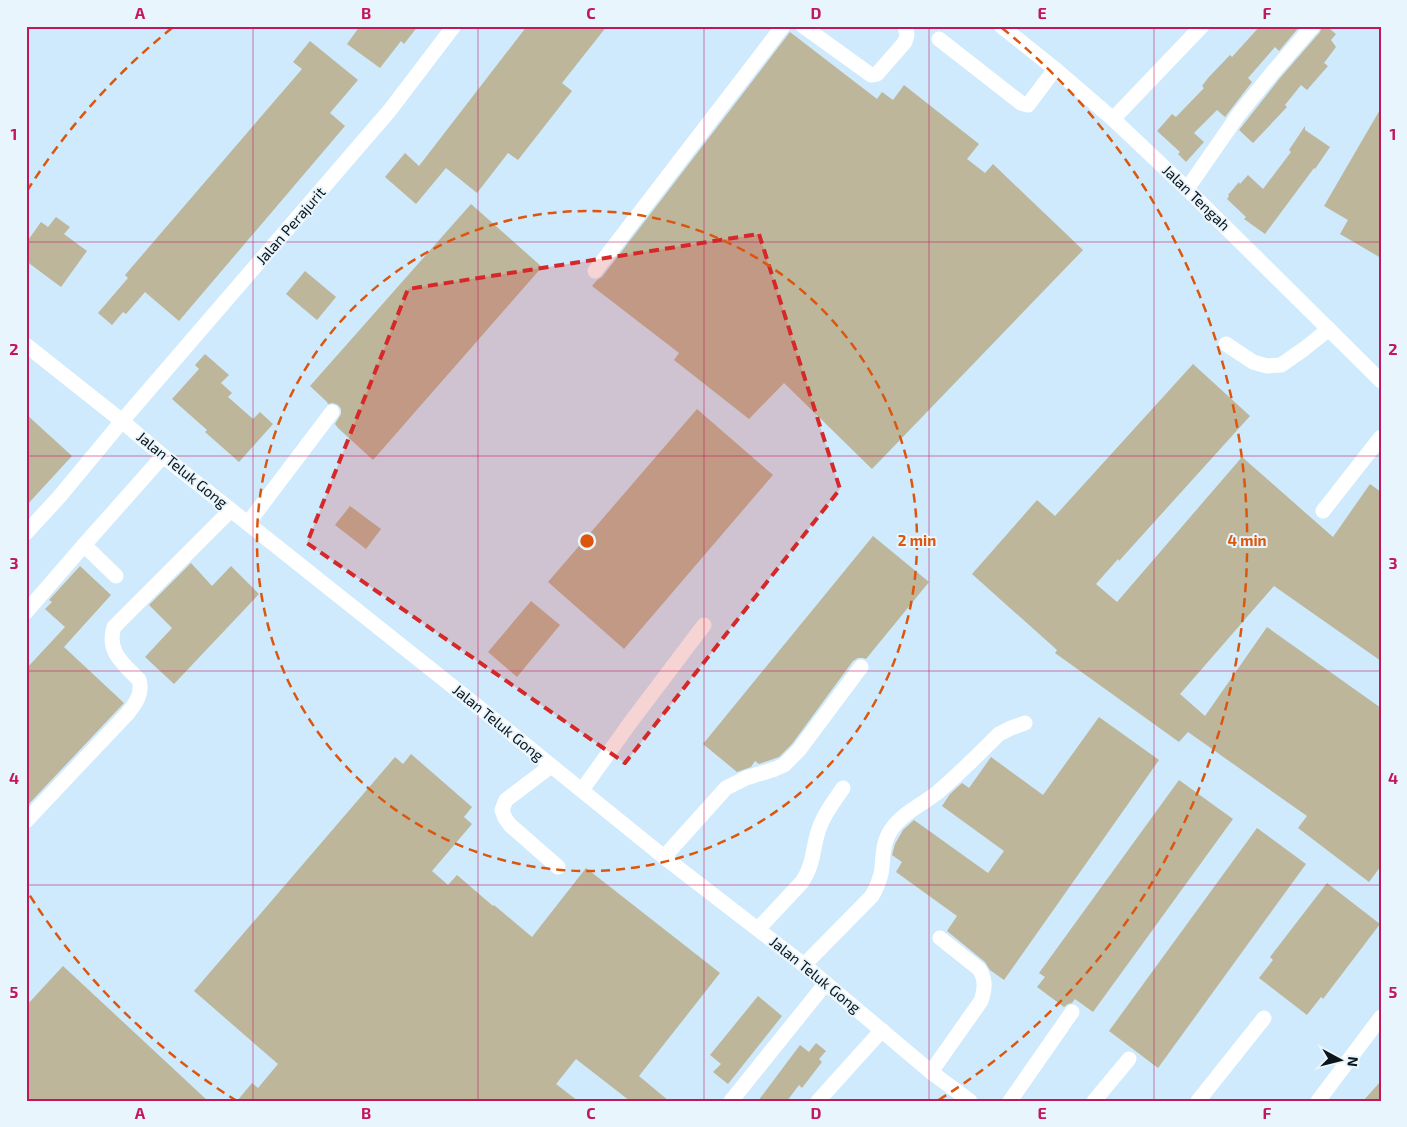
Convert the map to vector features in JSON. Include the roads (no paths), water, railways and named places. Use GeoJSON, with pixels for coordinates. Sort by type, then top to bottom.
{"type":"FeatureCollection","features":[{"type":"Feature","properties":{"kind":"street","name":"Jalan Perajurit"},"geometry":{"type":"LineString","coordinates":[[26,533],[60,496],[122,421],[390,110],[454,26]]}},
{"type":"Feature","properties":{"kind":"street"},"geometry":{"type":"LineString","coordinates":[[595,271],[782,26]]}},
{"type":"Feature","properties":{"kind":"street"},"geometry":{"type":"LineString","coordinates":[[803,26],[871,75],[878,74],[905,42],[907,35],[905,26]]}},
{"type":"Feature","properties":{"kind":"street","name":"Jalan Tengah"},"geometry":{"type":"LineString","coordinates":[[1001,26],[1055,69],[1187,189],[1381,381]]}},
{"type":"Feature","properties":{"kind":"street"},"geometry":{"type":"LineString","coordinates":[[1112,119],[1202,26]]}},
{"type":"Feature","properties":{"kind":"street"},"geometry":{"type":"LineString","coordinates":[[1187,189],[1239,114],[1312,26]]}},
{"type":"Feature","properties":{"kind":"street"},"geometry":{"type":"LineString","coordinates":[[940,39],[1021,103],[1028,105],[1055,69]]}},
{"type":"Feature","properties":{"kind":"street"},"geometry":{"type":"LineString","coordinates":[[1226,344],[1253,362],[1267,366],[1281,364],[1329,329]]}},
{"type":"Feature","properties":{"kind":"street","name":"Jalan Teluk Gong"},"geometry":{"type":"LineString","coordinates":[[26,344],[664,857],[804,964],[931,1072],[970,1101]]}},
{"type":"Feature","properties":{"kind":"street"},"geometry":{"type":"LineString","coordinates":[[248,523],[332,412]]}},
{"type":"Feature","properties":{"kind":"street"},"geometry":{"type":"LineString","coordinates":[[1323,511],[1381,437]]}},
{"type":"Feature","properties":{"kind":"street"},"geometry":{"type":"LineString","coordinates":[[26,612],[163,456]]}},
{"type":"Feature","properties":{"kind":"street"},"geometry":{"type":"LineString","coordinates":[[26,821],[128,713],[139,697],[139,680],[116,655],[112,646],[114,627],[231,510]]}},
{"type":"Feature","properties":{"kind":"street"},"geometry":{"type":"LineString","coordinates":[[84,545],[116,576]]}},
{"type":"Feature","properties":{"kind":"street"},"geometry":{"type":"LineString","coordinates":[[582,790],[704,625]]}},
{"type":"Feature","properties":{"kind":"street"},"geometry":{"type":"LineString","coordinates":[[664,857],[726,788],[746,778],[775,769],[789,761],[861,667]]}},
{"type":"Feature","properties":{"kind":"street"},"geometry":{"type":"LineString","coordinates":[[804,964],[872,896],[881,873],[882,855],[890,830],[903,816],[936,793],[999,734],[1024,723]]}},
{"type":"Feature","properties":{"kind":"street"},"geometry":{"type":"LineString","coordinates":[[551,766],[506,800],[502,810],[510,825],[558,867]]}},
{"type":"Feature","properties":{"kind":"street"},"geometry":{"type":"LineString","coordinates":[[758,929],[806,876],[812,864],[821,823],[843,788]]}},
{"type":"Feature","properties":{"kind":"street"},"geometry":{"type":"LineString","coordinates":[[931,1072],[981,1000],[984,992],[983,975],[979,969],[940,938]]}},
{"type":"Feature","properties":{"kind":"street"},"geometry":{"type":"LineString","coordinates":[[731,1101],[826,983]]}},
{"type":"Feature","properties":{"kind":"street"},"geometry":{"type":"LineString","coordinates":[[1010,1101],[1072,1012]]}},
{"type":"Feature","properties":{"kind":"street"},"geometry":{"type":"LineString","coordinates":[[1318,1101],[1381,1017]]}},
{"type":"Feature","properties":{"kind":"street"},"geometry":{"type":"LineString","coordinates":[[1198,1101],[1264,1018]]}},
{"type":"Feature","properties":{"kind":"street"},"geometry":{"type":"LineString","coordinates":[[818,1101],[882,1030]]}},
{"type":"Feature","properties":{"kind":"street"},"geometry":{"type":"LineString","coordinates":[[1094,1101],[1128,1059]]}}]}
